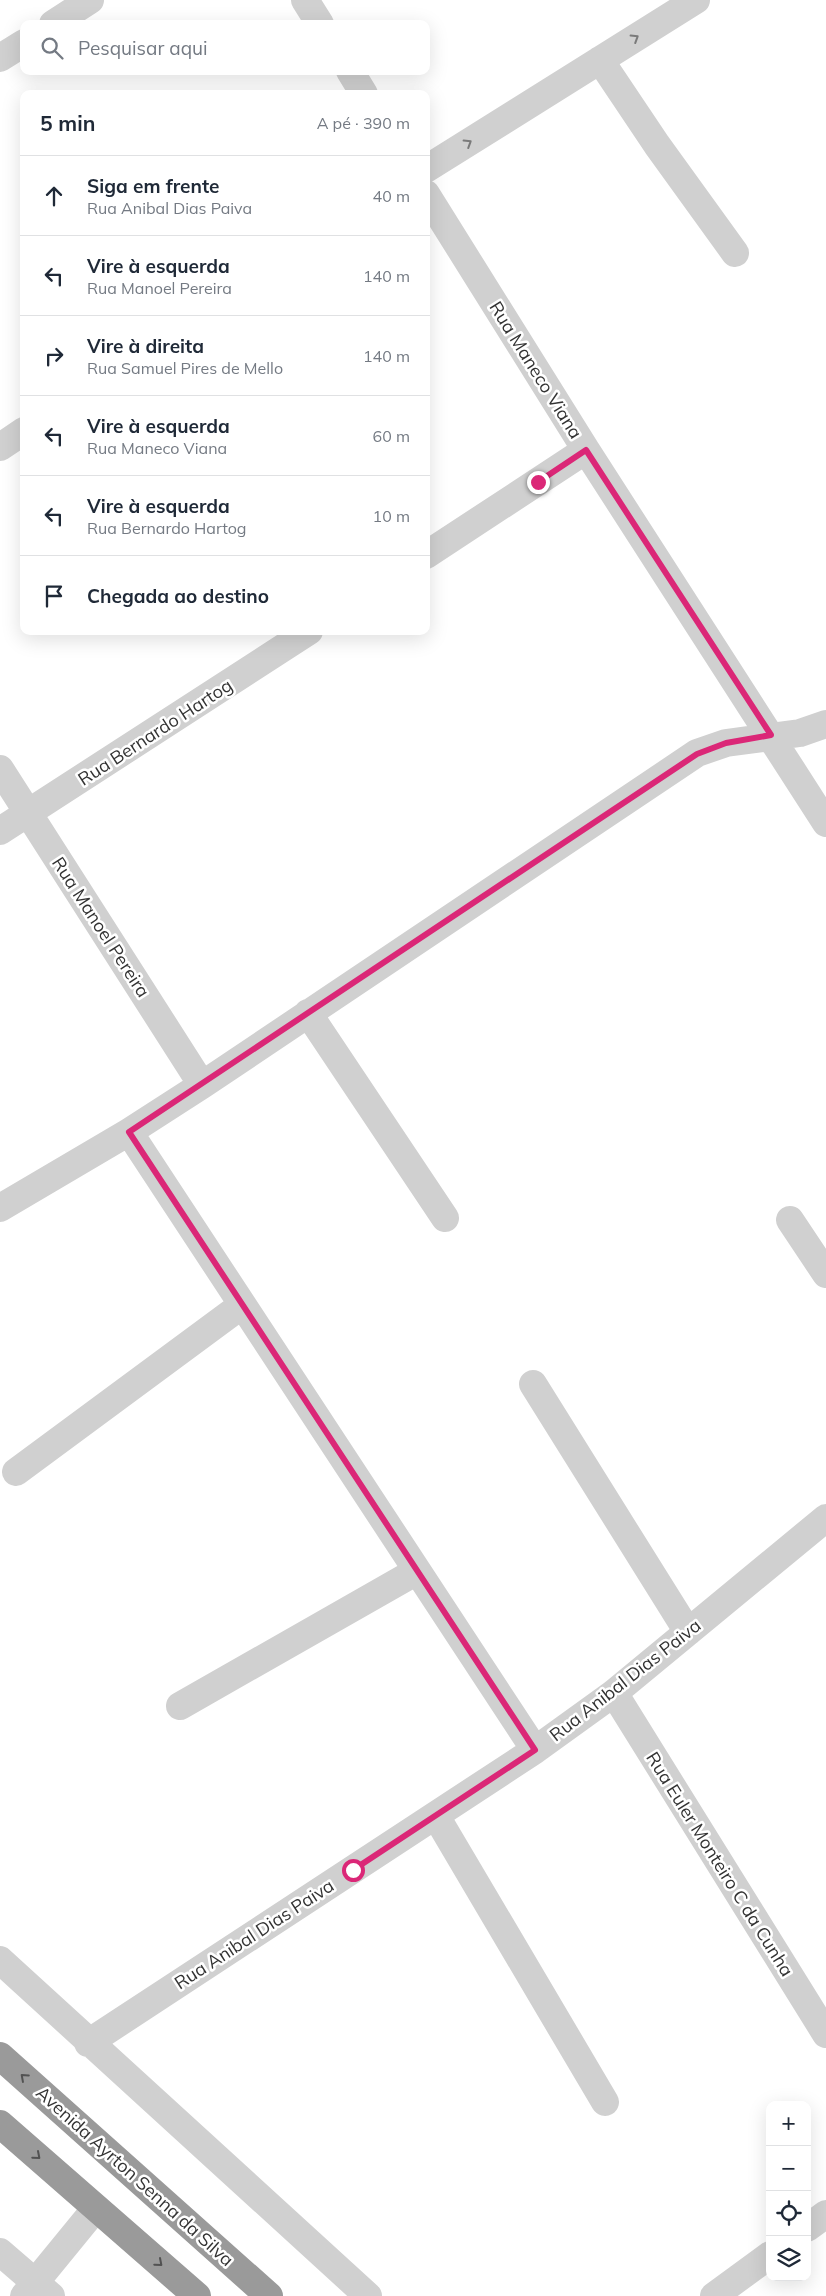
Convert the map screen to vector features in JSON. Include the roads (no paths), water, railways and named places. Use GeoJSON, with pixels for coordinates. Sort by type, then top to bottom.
{"type":"FeatureCollection","features":[{"type":"Feature","properties":{"kind":"highway","name":"Avenida Ayrton Senna da Silva"},"geometry":{"type":"LineString","coordinates":[[0,2056],[269,2296]]}},
{"type":"Feature","properties":{"kind":"highway"},"geometry":{"type":"LineString","coordinates":[[0,2124],[197,2296]]}},
{"type":"Feature","properties":{"kind":"street"},"geometry":{"type":"LineString","coordinates":[[59,20],[90,0]]}},
{"type":"Feature","properties":{"kind":"street"},"geometry":{"type":"LineString","coordinates":[[305,0],[318,20]]}},
{"type":"Feature","properties":{"kind":"street"},"geometry":{"type":"LineString","coordinates":[[430,166],[696,0]]}},
{"type":"Feature","properties":{"kind":"street"},"geometry":{"type":"LineString","coordinates":[[0,58],[20,46]]}},
{"type":"Feature","properties":{"kind":"street"},"geometry":{"type":"LineString","coordinates":[[600,60],[657,145],[735,253]]}},
{"type":"Feature","properties":{"kind":"street"},"geometry":{"type":"LineString","coordinates":[[352,75],[362,90]]}},
{"type":"Feature","properties":{"kind":"street","name":"Rua Maneco Viana"},"geometry":{"type":"LineString","coordinates":[[430,200],[586,450],[826,823]]}},
{"type":"Feature","properties":{"kind":"street"},"geometry":{"type":"LineString","coordinates":[[0,447],[20,434]]}},
{"type":"Feature","properties":{"kind":"street"},"geometry":{"type":"LineString","coordinates":[[430,551],[586,450]]}},
{"type":"Feature","properties":{"kind":"street","name":"Rua Bernardo Hartog"},"geometry":{"type":"LineString","coordinates":[[0,831],[302,635]]}},
{"type":"Feature","properties":{"kind":"street"},"geometry":{"type":"LineString","coordinates":[[0,1208],[129,1132],[202,1085],[697,754],[726,743],[771,735],[800,733],[826,724]]}},
{"type":"Feature","properties":{"kind":"street","name":"Rua Manoel Pereira"},"geometry":{"type":"LineString","coordinates":[[0,769],[202,1085]]}},
{"type":"Feature","properties":{"kind":"street"},"geometry":{"type":"LineString","coordinates":[[308,1013],[445,1218]]}},
{"type":"Feature","properties":{"kind":"street"},"geometry":{"type":"LineString","coordinates":[[129,1132],[535,1750]]}},
{"type":"Feature","properties":{"kind":"street"},"geometry":{"type":"LineString","coordinates":[[790,1220],[826,1274]]}},
{"type":"Feature","properties":{"kind":"street"},"geometry":{"type":"LineString","coordinates":[[16,1472],[242,1305]]}},
{"type":"Feature","properties":{"kind":"street"},"geometry":{"type":"LineString","coordinates":[[533,1384],[688,1632]]}},
{"type":"Feature","properties":{"kind":"street","name":"Rua Anibal Dias Paiva"},"geometry":{"type":"LineString","coordinates":[[88,2042],[535,1750],[614,1693],[826,1518]]}},
{"type":"Feature","properties":{"kind":"street"},"geometry":{"type":"LineString","coordinates":[[180,1706],[417,1570]]}},
{"type":"Feature","properties":{"kind":"street","name":"Rua Euler Monteiro C da Cunha"},"geometry":{"type":"LineString","coordinates":[[614,1693],[825,2032]]}},
{"type":"Feature","properties":{"kind":"street"},"geometry":{"type":"LineString","coordinates":[[436,1816],[605,2102]]}},
{"type":"Feature","properties":{"kind":"street"},"geometry":{"type":"LineString","coordinates":[[0,1960],[368,2296]]}},
{"type":"Feature","properties":{"kind":"street"},"geometry":{"type":"LineString","coordinates":[[0,2252],[37,2291],[96,2208]]}},
{"type":"Feature","properties":{"kind":"street"},"geometry":{"type":"LineString","coordinates":[[811,2225],[826,2214]]}},
{"type":"Feature","properties":{"kind":"street"},"geometry":{"type":"LineString","coordinates":[[714,2296],[766,2258]]}}]}
